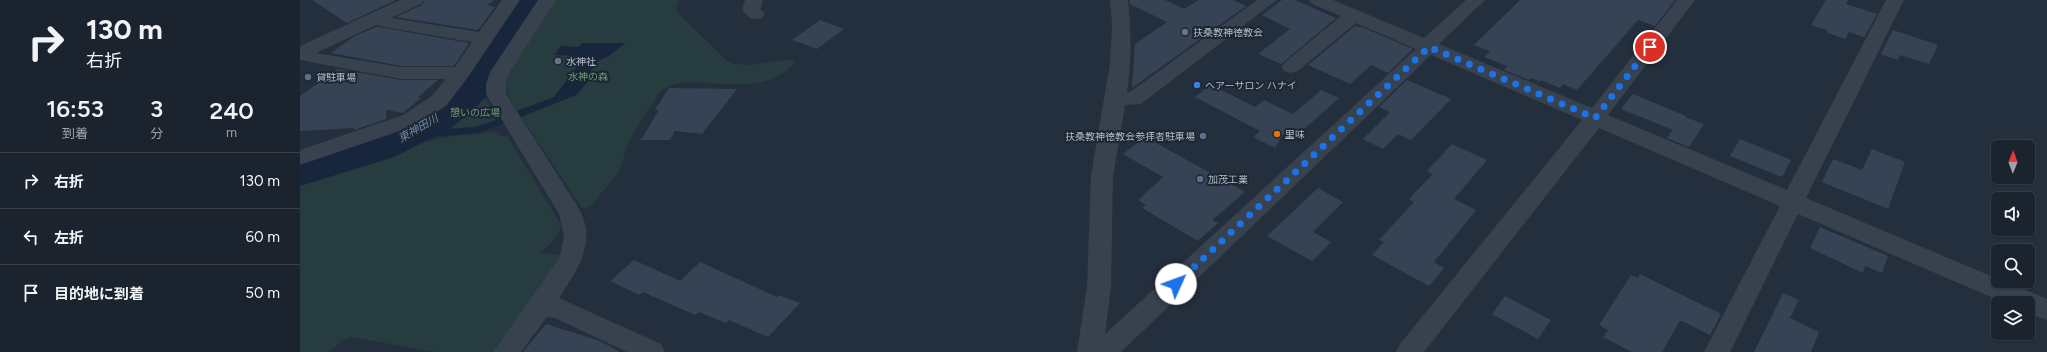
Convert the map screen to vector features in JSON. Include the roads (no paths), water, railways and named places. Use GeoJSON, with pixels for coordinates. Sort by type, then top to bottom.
{"type":"FeatureCollection","features":[{"type":"Feature","properties":{"kind":"street"},"geometry":{"type":"LineString","coordinates":[[301,53],[415,0]]}},
{"type":"Feature","properties":{"kind":"street"},"geometry":{"type":"LineString","coordinates":[[300,158],[410,120],[440,101],[511,0]]}},
{"type":"Feature","properties":{"kind":"street"},"geometry":{"type":"LineString","coordinates":[[506,352],[569,261],[575,243],[575,227],[570,213],[509,119],[496,94],[496,84],[500,72],[547,0]]}},
{"type":"Feature","properties":{"kind":"street"},"geometry":{"type":"LineString","coordinates":[[1118,0],[1120,50],[1116,98],[1102,176],[1099,287],[1091,348],[1110,346],[1476,0]]}},
{"type":"Feature","properties":{"kind":"street"},"geometry":{"type":"LineString","coordinates":[[1116,98],[1134,99],[1268,0]]}},
{"type":"Feature","properties":{"kind":"street"},"geometry":{"type":"LineString","coordinates":[[1318,0],[2047,310]]}},
{"type":"Feature","properties":{"kind":"street"},"geometry":{"type":"LineString","coordinates":[[1409,352],[1595,118],[1686,0]]}},
{"type":"Feature","properties":{"kind":"street"},"geometry":{"type":"LineString","coordinates":[[1717,352],[1895,0]]}},
{"type":"Feature","properties":{"kind":"street"},"geometry":{"type":"LineString","coordinates":[[1292,67],[1354,15]]}},
{"type":"Feature","properties":{"kind":"street"},"geometry":{"type":"LineString","coordinates":[[377,18],[384,22],[485,39]]}},
{"type":"Feature","properties":{"kind":"street"},"geometry":{"type":"LineString","coordinates":[[301,53],[308,57],[401,73],[461,73]]}},
{"type":"Feature","properties":{"kind":"street"},"geometry":{"type":"LineString","coordinates":[[538,306],[559,308],[652,352]]}},
{"type":"Feature","properties":{"kind":"water"},"geometry":{"type":"Polygon","coordinates":[[[582,43],[625,43],[609,56],[598,61],[592,69],[588,82],[576,95],[521,117],[517,111],[554,97],[585,56],[554,55],[561,46],[579,47],[582,43]]]}},
{"type":"Feature","properties":{"kind":"waterway","name":"東神田川"},"geometry":{"type":"LineString","coordinates":[[300,172],[380,148],[409,135],[434,121],[456,105],[472,90],[531,0]]}},
{"type":"Feature","properties":{"kind":"waterway"},"geometry":{"type":"LineString","coordinates":[[406,136],[477,130],[511,118]]}},
{"type":"Feature","properties":{"kind":"place","name":"扶桑教神徳教会"},"geometry":{"type":"Point","coordinates":[1185,32]}},
{"type":"Feature","properties":{"kind":"place","name":"水神社"},"geometry":{"type":"Point","coordinates":[558,61]}},
{"type":"Feature","properties":{"kind":"place","name":"貸駐車場"},"geometry":{"type":"Point","coordinates":[308,77]}},
{"type":"Feature","properties":{"kind":"place","name":"ヘアーサロン ハナイ"},"geometry":{"type":"Point","coordinates":[1197,85]}},
{"type":"Feature","properties":{"kind":"place","name":"里味"},"geometry":{"type":"Point","coordinates":[1277,134]}},
{"type":"Feature","properties":{"kind":"place","name":"扶桑教神徳教会参拝者駐車場"},"geometry":{"type":"Point","coordinates":[1203,136]}},
{"type":"Feature","properties":{"kind":"place","name":"加茂工業"},"geometry":{"type":"Point","coordinates":[1200,179]}},
{"type":"Feature","properties":{"kind":"park label","name":"水神の森"},"geometry":{"type":"Point","coordinates":[588,76]}},
{"type":"Feature","properties":{"kind":"park label","name":"憩いの広場"},"geometry":{"type":"Point","coordinates":[475,112]}}]}
